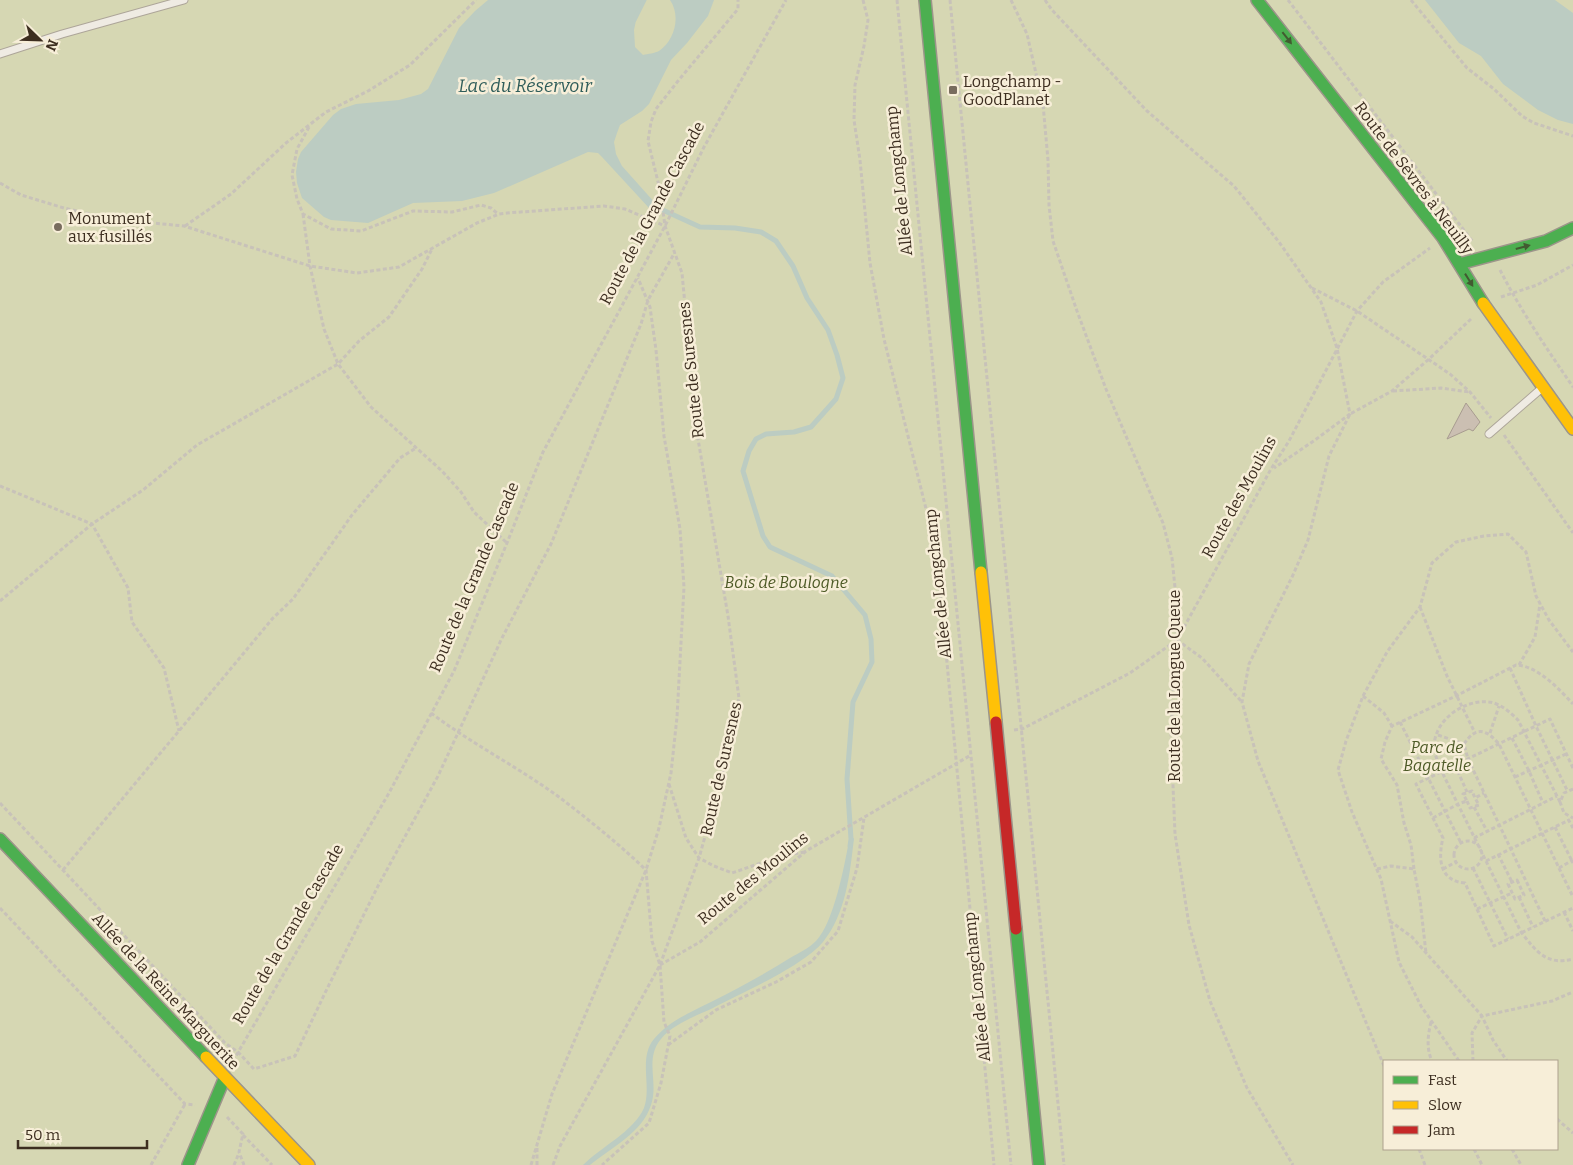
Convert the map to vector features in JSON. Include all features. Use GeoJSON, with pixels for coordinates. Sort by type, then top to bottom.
{"type":"FeatureCollection","features":[{"type":"Feature","properties":{"kind":"main road"},"geometry":{"type":"LineString","coordinates":[[925,0],[1040,1165]]}},
{"type":"Feature","properties":{"kind":"main road","name":"Route de Sèvres à Neuilly"},"geometry":{"type":"LineString","coordinates":[[1257,0],[1443,238],[1484,305],[1573,428]]}},
{"type":"Feature","properties":{"kind":"main road"},"geometry":{"type":"LineString","coordinates":[[1459,264],[1546,241],[1573,228]]}},
{"type":"Feature","properties":{"kind":"main road","name":"Allée de la Reine Marguerite"},"geometry":{"type":"LineString","coordinates":[[0,839],[309,1165]]}},
{"type":"Feature","properties":{"kind":"main road"},"geometry":{"type":"LineString","coordinates":[[188,1165],[225,1077]]}},
{"type":"Feature","properties":{"kind":"lane"},"geometry":{"type":"LineString","coordinates":[[0,54],[62,34],[184,0]]}},
{"type":"Feature","properties":{"kind":"lane"},"geometry":{"type":"LineString","coordinates":[[1490,434],[1543,387]]}},
{"type":"Feature","properties":{"kind":"path"},"geometry":{"type":"LineString","coordinates":[[184,226],[231,194],[286,143],[326,112],[368,91],[410,65],[476,0]]}},
{"type":"Feature","properties":{"kind":"path","name":"Route de Suresnes"},"geometry":{"type":"LineString","coordinates":[[553,1165],[560,1146],[660,965],[700,858],[724,769],[739,698],[728,616],[697,434],[682,273],[665,226],[660,190],[648,141],[650,122],[656,109],[738,9],[738,0]]}},
{"type":"Feature","properties":{"kind":"path","name":"Route de la Grande Cascade"},"geometry":{"type":"LineString","coordinates":[[225,1077],[389,793],[454,671],[543,452],[665,226],[704,147],[786,0]]}},
{"type":"Feature","properties":{"kind":"path"},"geometry":{"type":"LineString","coordinates":[[863,0],[868,20],[855,84],[854,120],[860,160],[870,263],[884,339],[931,529],[940,588],[994,1165]]}},
{"type":"Feature","properties":{"kind":"path","name":"Allée de Longchamp"},"geometry":{"type":"LineString","coordinates":[[897,0],[1011,1165]]}},
{"type":"Feature","properties":{"kind":"path"},"geometry":{"type":"LineString","coordinates":[[950,0],[1064,1165]]}},
{"type":"Feature","properties":{"kind":"path","name":"Route de la Longue Queue"},"geometry":{"type":"LineString","coordinates":[[1011,0],[1027,34],[1043,104],[1053,241],[1106,389],[1163,523],[1172,558],[1177,606],[1177,640],[1171,737],[1174,834],[1189,925],[1210,1001],[1247,1088],[1293,1165]]}},
{"type":"Feature","properties":{"kind":"path"},"geometry":{"type":"LineString","coordinates":[[1046,0],[1052,10],[1147,111],[1234,186],[1279,242],[1321,302],[1337,348],[1350,414],[1329,456],[1308,540],[1249,664],[1242,702],[1258,761],[1383,1064]]}},
{"type":"Feature","properties":{"kind":"path"},"geometry":{"type":"LineString","coordinates":[[1288,0],[1472,242],[1486,241],[1512,292],[1547,350],[1573,387]]}},
{"type":"Feature","properties":{"kind":"path"},"geometry":{"type":"LineString","coordinates":[[1411,0],[1467,68],[1494,89],[1522,116],[1534,123],[1573,136]]}},
{"type":"Feature","properties":{"kind":"path"},"geometry":{"type":"LineString","coordinates":[[311,124],[297,149],[292,175],[297,199],[303,214],[310,266],[324,329],[338,364],[370,407],[442,471],[461,492],[474,512],[507,543]]}},
{"type":"Feature","properties":{"kind":"path"},"geometry":{"type":"LineString","coordinates":[[0,183],[21,195],[64,208],[112,219],[184,226],[310,266],[357,273],[399,267],[477,223],[499,214],[604,206],[624,209],[665,226]]}},
{"type":"Feature","properties":{"kind":"path"},"geometry":{"type":"LineString","coordinates":[[303,214],[331,228],[361,231],[413,211],[452,212],[480,205],[491,208],[499,214]]}},
{"type":"Feature","properties":{"kind":"path","name":"Route des Moulins"},"geometry":{"type":"LineString","coordinates":[[1022,729],[1130,673],[1177,640],[1271,469],[1289,441],[1357,311],[1384,282],[1443,238]]}},
{"type":"Feature","properties":{"kind":"path"},"geometry":{"type":"LineString","coordinates":[[0,601],[92,524],[143,490],[196,445],[338,364],[359,341],[389,317],[422,269],[433,248]]}},
{"type":"Feature","properties":{"kind":"path"},"geometry":{"type":"LineString","coordinates":[[0,803],[225,1043],[238,1052],[254,1069],[295,1056],[324,993],[378,886],[438,776],[502,638],[551,544],[641,324],[648,300],[675,252]]}},
{"type":"Feature","properties":{"kind":"path"},"geometry":{"type":"LineString","coordinates":[[1271,469],[1350,414],[1392,391],[1428,360],[1484,305],[1512,292],[1537,284],[1573,265]]}},
{"type":"Feature","properties":{"kind":"path"},"geometry":{"type":"LineString","coordinates":[[531,1165],[552,1094],[646,870],[659,828],[669,784],[677,717],[684,587],[680,529],[664,436],[650,307],[637,277]]}},
{"type":"Feature","properties":{"kind":"path"},"geometry":{"type":"LineString","coordinates":[[1310,286],[1357,311],[1450,374],[1470,392],[1498,426],[1573,533]]}},
{"type":"Feature","properties":{"kind":"path"},"geometry":{"type":"LineString","coordinates":[[1392,391],[1441,388],[1470,392]]}},
{"type":"Feature","properties":{"kind":"path"},"geometry":{"type":"LineString","coordinates":[[63,870],[273,618],[293,599],[352,514],[400,458],[416,448]]}},
{"type":"Feature","properties":{"kind":"path"},"geometry":{"type":"LineString","coordinates":[[0,486],[92,524],[128,588],[132,622],[164,668],[179,731]]}},
{"type":"Feature","properties":{"kind":"path"},"geometry":{"type":"LineString","coordinates":[[1458,1060],[1421,1006],[1399,962],[1381,879],[1352,812],[1338,770],[1346,741],[1363,696],[1388,652],[1420,607],[1432,563],[1456,542],[1484,536],[1508,534],[1526,552],[1536,596],[1549,620],[1573,652]]}},
{"type":"Feature","properties":{"kind":"path"},"geometry":{"type":"LineString","coordinates":[[1519,665],[1535,637],[1540,603]]}},
{"type":"Feature","properties":{"kind":"path"},"geometry":{"type":"LineString","coordinates":[[1420,607],[1456,696],[1475,732]]}},
{"type":"Feature","properties":{"kind":"path"},"geometry":{"type":"LineString","coordinates":[[1177,640],[1202,658],[1242,702]]}},
{"type":"Feature","properties":{"kind":"path"},"geometry":{"type":"LineString","coordinates":[[1426,953],[1411,846],[1404,823],[1397,785],[1381,758],[1392,726],[1519,665],[1534,670],[1573,704]]}},
{"type":"Feature","properties":{"kind":"path"},"geometry":{"type":"LineString","coordinates":[[1510,668],[1552,760],[1568,790]]}},
{"type":"Feature","properties":{"kind":"path"},"geometry":{"type":"LineString","coordinates":[[1363,696],[1384,713],[1392,726]]}},
{"type":"Feature","properties":{"kind":"path"},"geometry":{"type":"LineString","coordinates":[[1573,828],[1561,810],[1560,802],[1518,720],[1509,712],[1490,702],[1470,704],[1453,712],[1439,729],[1434,746],[1442,772],[1474,838],[1521,932],[1540,955],[1562,962],[1573,959]]}},
{"type":"Feature","properties":{"kind":"path"},"geometry":{"type":"LineString","coordinates":[[1490,733],[1499,706]]}},
{"type":"Feature","properties":{"kind":"path"},"geometry":{"type":"LineString","coordinates":[[431,714],[558,796],[618,843],[646,870],[652,941],[660,965],[664,1022],[670,1036],[661,1083],[649,1123],[602,1165]]}},
{"type":"Feature","properties":{"kind":"path"},"geometry":{"type":"LineString","coordinates":[[1573,768],[1550,719],[1416,784],[1443,838],[1440,851],[1440,862],[1443,869],[1457,883],[1465,883],[1494,946],[1573,908]]}},
{"type":"Feature","properties":{"kind":"path"},"geometry":{"type":"LineString","coordinates":[[1400,722],[1461,843]]}},
{"type":"Feature","properties":{"kind":"path"},"geometry":{"type":"LineString","coordinates":[[1014,730],[1022,729]]}},
{"type":"Feature","properties":{"kind":"path"},"geometry":{"type":"LineString","coordinates":[[1545,921],[1468,759],[1464,744],[1468,737],[1475,732],[1483,731],[1490,733],[1499,744],[1573,898]]}},
{"type":"Feature","properties":{"kind":"path"},"geometry":{"type":"LineString","coordinates":[[970,735],[975,735]]}},
{"type":"Feature","properties":{"kind":"path"},"geometry":{"type":"LineString","coordinates":[[1438,735],[1464,744]]}},
{"type":"Feature","properties":{"kind":"path"},"geometry":{"type":"LineString","coordinates":[[1512,738],[1543,803]]}},
{"type":"Feature","properties":{"kind":"path"},"geometry":{"type":"LineString","coordinates":[[1515,777],[1566,754]]}},
{"type":"Feature","properties":{"kind":"path","name":"Route des Moulins"},"geometry":{"type":"LineString","coordinates":[[660,965],[700,942],[806,851],[971,755]]}},
{"type":"Feature","properties":{"kind":"path"},"geometry":{"type":"LineString","coordinates":[[1455,765],[1467,792]]}},
{"type":"Feature","properties":{"kind":"path"},"geometry":{"type":"LineString","coordinates":[[669,784],[686,838],[700,858],[714,866],[732,873],[778,857],[806,851]]}},
{"type":"Feature","properties":{"kind":"path"},"geometry":{"type":"LineString","coordinates":[[1560,802],[1561,797],[1568,790],[1573,789]]}},
{"type":"Feature","properties":{"kind":"path"},"geometry":{"type":"LineString","coordinates":[[1472,791],[1475,798],[1479,805],[1470,808],[1463,794],[1472,791]]}},
{"type":"Feature","properties":{"kind":"path"},"geometry":{"type":"LineString","coordinates":[[1475,798],[1484,794]]}},
{"type":"Feature","properties":{"kind":"path"},"geometry":{"type":"LineString","coordinates":[[1474,838],[1557,796]]}},
{"type":"Feature","properties":{"kind":"path"},"geometry":{"type":"LineString","coordinates":[[1433,818],[1467,801]]}},
{"type":"Feature","properties":{"kind":"path"},"geometry":{"type":"LineString","coordinates":[[1474,807],[1487,831]]}},
{"type":"Feature","properties":{"kind":"path"},"geometry":{"type":"LineString","coordinates":[[668,1046],[716,1010],[776,982],[811,962],[833,937],[838,931],[857,868],[864,818]]}},
{"type":"Feature","properties":{"kind":"path"},"geometry":{"type":"LineString","coordinates":[[1486,861],[1555,827],[1568,818],[1573,818]]}},
{"type":"Feature","properties":{"kind":"path"},"geometry":{"type":"LineString","coordinates":[[1555,827],[1573,861],[1559,868]]}},
{"type":"Feature","properties":{"kind":"path"},"geometry":{"type":"LineString","coordinates":[[1473,842],[1481,851],[1480,863],[1473,868],[1465,869],[1456,862],[1455,850],[1461,843],[1473,842]]}},
{"type":"Feature","properties":{"kind":"path"},"geometry":{"type":"LineString","coordinates":[[1498,854],[1512,882]]}},
{"type":"Feature","properties":{"kind":"path"},"geometry":{"type":"LineString","coordinates":[[1443,869],[1456,862]]}},
{"type":"Feature","properties":{"kind":"path"},"geometry":{"type":"LineString","coordinates":[[1377,869],[1391,866],[1414,869]]}},
{"type":"Feature","properties":{"kind":"path"},"geometry":{"type":"LineString","coordinates":[[1473,868],[1508,939]]}},
{"type":"Feature","properties":{"kind":"path"},"geometry":{"type":"LineString","coordinates":[[1517,880],[1524,895],[1515,899],[1508,884],[1512,882],[1517,880]]}},
{"type":"Feature","properties":{"kind":"path"},"geometry":{"type":"LineString","coordinates":[[1521,888],[1528,885]]}},
{"type":"Feature","properties":{"kind":"path"},"geometry":{"type":"LineString","coordinates":[[1477,909],[1512,893]]}},
{"type":"Feature","properties":{"kind":"path"},"geometry":{"type":"LineString","coordinates":[[1519,897],[1533,927]]}},
{"type":"Feature","properties":{"kind":"path"},"geometry":{"type":"LineString","coordinates":[[0,908],[185,1104],[150,1165]]}},
{"type":"Feature","properties":{"kind":"path"},"geometry":{"type":"LineString","coordinates":[[1564,912],[1573,931]]}},
{"type":"Feature","properties":{"kind":"path"},"geometry":{"type":"LineString","coordinates":[[1390,920],[1412,937],[1482,1016],[1493,1040],[1506,1060]]}},
{"type":"Feature","properties":{"kind":"path"},"geometry":{"type":"LineString","coordinates":[[1473,1060],[1472,1033],[1482,1016],[1552,1001],[1573,992]]}},
{"type":"Feature","properties":{"kind":"path"},"geometry":{"type":"LineString","coordinates":[[1432,1021],[1428,1036],[1429,1055],[1432,1060]]}},
{"type":"Feature","properties":{"kind":"path"},"geometry":{"type":"LineString","coordinates":[[222,1111],[272,1165]]}},
{"type":"Feature","properties":{"kind":"path"},"geometry":{"type":"LineString","coordinates":[[1558,1120],[1573,1133]]}},
{"type":"Feature","properties":{"kind":"path"},"geometry":{"type":"LineString","coordinates":[[234,1165],[243,1134]]}},
{"type":"Feature","properties":{"kind":"path"},"geometry":{"type":"LineString","coordinates":[[536,1144],[537,1165]]}},
{"type":"Feature","properties":{"kind":"path"},"geometry":{"type":"LineString","coordinates":[[1419,1150],[1425,1165]]}},
{"type":"Feature","properties":{"kind":"path"},"geometry":{"type":"LineString","coordinates":[[1474,1150],[1482,1165]]}},
{"type":"Feature","properties":{"kind":"path"},"geometry":{"type":"LineString","coordinates":[[1513,1150],[1521,1165]]}},
{"type":"Feature","properties":{"kind":"path"},"geometry":{"type":"LineString","coordinates":[[239,1152],[244,1165]]}},
{"type":"Feature","properties":{"kind":"green space","name":"Bois de Boulogne"},"geometry":{"type":"Polygon","coordinates":[[[0,0],[1573,0],[1573,1165],[0,1165],[0,0]]]}},
{"type":"Feature","properties":{"kind":"water","name":"Lac du Réservoir"},"geometry":{"type":"Polygon","coordinates":[[[488,0],[645,0],[639,6],[634,30],[635,47],[643,55],[659,51],[669,41],[676,20],[670,0],[714,0],[708,16],[671,60],[649,104],[642,111],[620,125],[614,142],[616,154],[622,166],[656,204],[649,208],[598,153],[588,152],[494,193],[462,201],[413,203],[368,223],[331,220],[324,217],[302,198],[296,172],[301,152],[333,115],[341,109],[356,104],[399,100],[421,94],[428,89],[459,28],[488,0]]]}},
{"type":"Feature","properties":{"kind":"water"},"geometry":{"type":"Polygon","coordinates":[[[1425,0],[1555,0],[1573,13],[1573,124],[1558,120],[1538,110],[1503,84],[1481,56],[1459,43],[1425,0]]]}},
{"type":"Feature","properties":{"kind":"water"},"geometry":{"type":"Polygon","coordinates":[[[854,838],[846,893],[837,919],[823,942],[814,951],[787,969],[755,987],[685,1021],[666,1034],[656,1047],[653,1055],[654,1088],[647,1115],[634,1132],[590,1165],[583,1165],[633,1124],[644,1108],[647,1091],[646,1063],[649,1047],[666,1027],[761,975],[816,941],[828,921],[833,908],[849,841],[854,838]]]}},
{"type":"Feature","properties":{"kind":"building"},"geometry":{"type":"Polygon","coordinates":[[[1466,403],[1480,422],[1473,431],[1469,429],[1447,439],[1466,403]]]}},
{"type":"Feature","properties":{"kind":"waterway"},"geometry":{"type":"LineString","coordinates":[[634,20],[644,0]]}},
{"type":"Feature","properties":{"kind":"waterway"},"geometry":{"type":"LineString","coordinates":[[649,201],[654,206],[700,227],[735,228],[761,232],[776,241],[793,266],[807,298],[828,330],[837,355],[843,378],[836,399],[811,427],[794,432],[766,434],[756,439],[749,451],[743,471],[763,536],[770,547],[832,576],[865,615],[871,639],[872,662],[853,702],[847,779],[850,846]]}},
{"type":"Feature","properties":{"kind":"traffic: fast"},"geometry":{"type":"LineString","coordinates":[[925,0],[981,572]]}},
{"type":"Feature","properties":{"kind":"traffic: fast"},"geometry":{"type":"LineString","coordinates":[[1257,0],[1443,238],[1483,303]]}},
{"type":"Feature","properties":{"kind":"traffic: fast"},"geometry":{"type":"LineString","coordinates":[[1459,264],[1546,241],[1573,228]]}},
{"type":"Feature","properties":{"kind":"traffic: fast"},"geometry":{"type":"LineString","coordinates":[[0,839],[206,1057]]}},
{"type":"Feature","properties":{"kind":"traffic: fast"},"geometry":{"type":"LineString","coordinates":[[1016,929],[1039,1165]]}},
{"type":"Feature","properties":{"kind":"traffic: fast"},"geometry":{"type":"LineString","coordinates":[[188,1165],[225,1077]]}},
{"type":"Feature","properties":{"kind":"traffic: slow"},"geometry":{"type":"LineString","coordinates":[[1483,303],[1573,429]]}},
{"type":"Feature","properties":{"kind":"traffic: slow"},"geometry":{"type":"LineString","coordinates":[[981,572],[996,722]]}},
{"type":"Feature","properties":{"kind":"traffic: slow"},"geometry":{"type":"LineString","coordinates":[[206,1057],[309,1165]]}},
{"type":"Feature","properties":{"kind":"traffic: jam"},"geometry":{"type":"LineString","coordinates":[[996,722],[1016,929]]}},
{"type":"Feature","properties":{"kind":"place","name":"Longchamp - GoodPlanet"},"geometry":{"type":"Point","coordinates":[953,90]}},
{"type":"Feature","properties":{"kind":"place","name":"Monument aux fusillés"},"geometry":{"type":"Point","coordinates":[58,227]}},
{"type":"Feature","properties":{"kind":"park label","name":"Parc de Bagatelle"},"geometry":{"type":"Point","coordinates":[1437,756]}}]}
